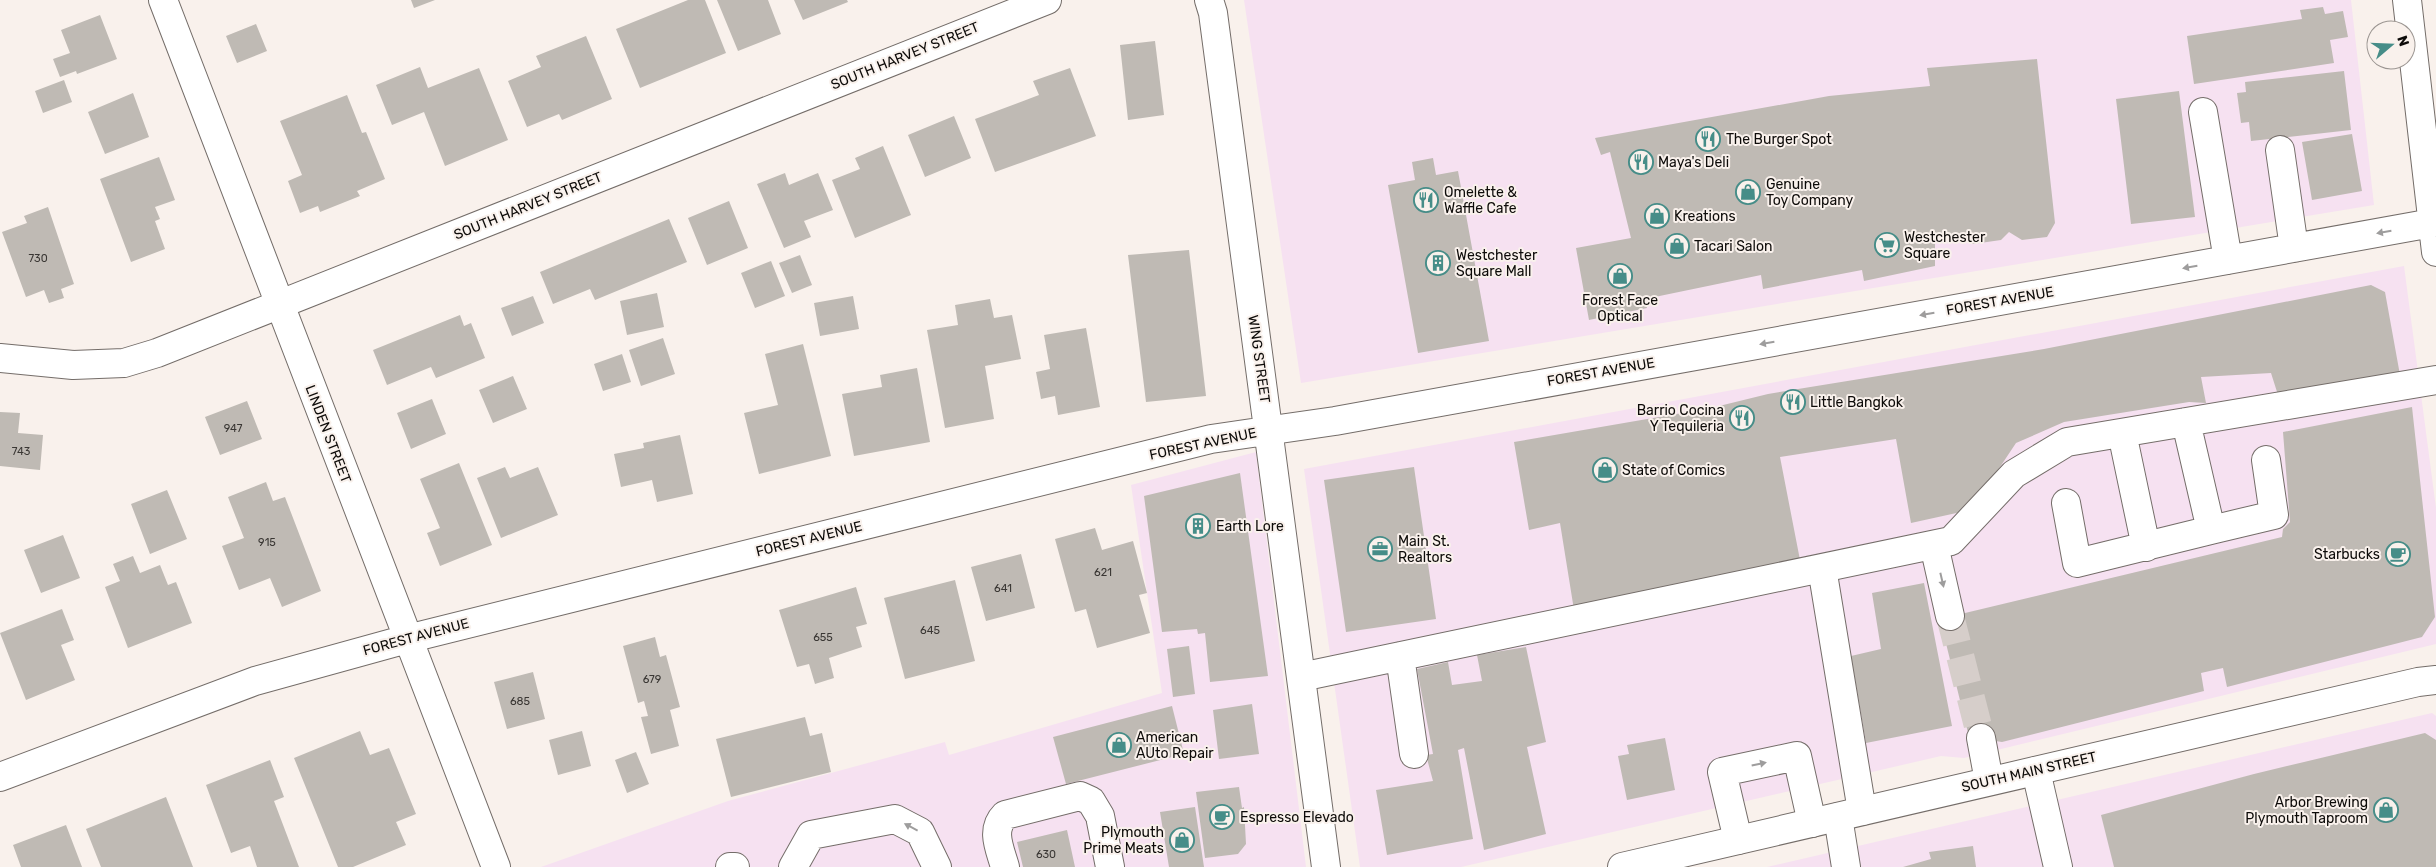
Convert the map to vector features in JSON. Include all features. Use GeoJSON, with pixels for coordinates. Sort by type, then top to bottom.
{"type":"FeatureCollection","features":[{"type":"Feature","properties":{"kind":"street","name":"LINDEN STREET"},"geometry":{"type":"LineString","coordinates":[[162,0],[496,867]]}},
{"type":"Feature","properties":{"kind":"street","name":"SOUTH HARVEY STREET"},"geometry":{"type":"LineString","coordinates":[[0,358],[73,365],[124,363],[157,353],[1047,0]]}},
{"type":"Feature","properties":{"kind":"street","name":"WING STREET"},"geometry":{"type":"LineString","coordinates":[[1209,0],[1214,22],[1326,867]]}},
{"type":"Feature","properties":{"kind":"street"},"geometry":{"type":"LineString","coordinates":[[2407,0],[2436,252]]}},
{"type":"Feature","properties":{"kind":"street"},"geometry":{"type":"LineString","coordinates":[[2203,112],[2228,260]]}},
{"type":"Feature","properties":{"kind":"street"},"geometry":{"type":"LineString","coordinates":[[2280,150],[2294,248]]}},
{"type":"Feature","properties":{"kind":"street","name":"FOREST AVENUE"},"geometry":{"type":"LineString","coordinates":[[0,777],[255,681],[407,639],[1211,439],[1334,421],[2432,223]]}},
{"type":"Feature","properties":{"kind":"street"},"geometry":{"type":"LineString","coordinates":[[1301,677],[1951,541],[2014,474],[2067,442],[2436,380]]}},
{"type":"Feature","properties":{"kind":"street"},"geometry":{"type":"LineString","coordinates":[[2186,422],[2211,530]]}},
{"type":"Feature","properties":{"kind":"street"},"geometry":{"type":"LineString","coordinates":[[2122,433],[2146,547]]}},
{"type":"Feature","properties":{"kind":"street"},"geometry":{"type":"LineString","coordinates":[[2066,503],[2077,563],[2274,515],[2266,460]]}},
{"type":"Feature","properties":{"kind":"street"},"geometry":{"type":"LineString","coordinates":[[1934,544],[1950,616]]}},
{"type":"Feature","properties":{"kind":"street"},"geometry":{"type":"LineString","coordinates":[[1822,568],[1850,814],[1846,867]]}},
{"type":"Feature","properties":{"kind":"street"},"geometry":{"type":"LineString","coordinates":[[1400,656],[1414,754]]}},
{"type":"Feature","properties":{"kind":"street","name":"SOUTH MAIN STREET"},"geometry":{"type":"LineString","coordinates":[[1622,867],[1653,863],[1738,840],[2418,682],[2436,680]]}},
{"type":"Feature","properties":{"kind":"street"},"geometry":{"type":"LineString","coordinates":[[1980,738],[1990,782]]}},
{"type":"Feature","properties":{"kind":"street"},"geometry":{"type":"LineString","coordinates":[[1738,840],[1722,772],[1797,756],[1812,823]]}},
{"type":"Feature","properties":{"kind":"street"},"geometry":{"type":"LineString","coordinates":[[2036,771],[2058,867]]}},
{"type":"Feature","properties":{"kind":"street"},"geometry":{"type":"LineString","coordinates":[[1006,867],[997,836],[998,822],[1005,816],[1080,796],[1092,802],[1100,816],[1110,867]]}},
{"type":"Feature","properties":{"kind":"street"},"geometry":{"type":"LineString","coordinates":[[793,867],[811,835],[895,819],[920,832],[936,867]]}},
{"type":"Feature","properties":{"kind":"street"},"geometry":{"type":"LineString","coordinates":[[730,867],[735,867]]}},
{"type":"Feature","properties":{"kind":"shaded area"},"geometry":{"type":"Polygon","coordinates":[[[1244,0],[2351,0],[2374,205],[1301,383],[1244,0]]]}},
{"type":"Feature","properties":{"kind":"shaded area"},"geometry":{"type":"Polygon","coordinates":[[[2404,266],[2436,508],[2436,644],[1964,758],[1941,756],[1461,867],[1360,867],[1304,469],[2404,266]]]}},
{"type":"Feature","properties":{"kind":"shaded area"},"geometry":{"type":"Polygon","coordinates":[[[1256,452],[1306,867],[541,867],[728,801],[945,742],[949,755],[1162,693],[1131,485],[1256,452]]]}},
{"type":"Feature","properties":{"kind":"shaded area"},"geometry":{"type":"Polygon","coordinates":[[[2432,713],[2436,716],[2436,867],[1767,867],[2432,713]]]}},
{"type":"Feature","properties":{"kind":"building"},"geometry":{"type":"Polygon","coordinates":[[[411,0],[435,0],[414,8],[411,0]]]}},
{"type":"Feature","properties":{"kind":"building"},"geometry":{"type":"Polygon","coordinates":[[[688,0],[705,0],[726,53],[640,88],[616,29],[688,0]]]}},
{"type":"Feature","properties":{"kind":"building"},"geometry":{"type":"Polygon","coordinates":[[[717,0],[768,0],[781,34],[738,51],[717,0]]]}},
{"type":"Feature","properties":{"kind":"building"},"geometry":{"type":"Polygon","coordinates":[[[794,0],[847,0],[848,2],[803,20],[794,0]]]}},
{"type":"Feature","properties":{"kind":"building"},"geometry":{"type":"Polygon","coordinates":[[[2323,7],[2325,14],[2343,11],[2348,37],[2330,40],[2334,63],[2194,84],[2187,36],[2302,19],[2300,10],[2323,7]]]}},
{"type":"Feature","properties":{"kind":"building"},"geometry":{"type":"Polygon","coordinates":[[[100,15],[117,59],[77,74],[76,71],[60,77],[53,59],[70,53],[61,30],[100,15]]]}},
{"type":"Feature","properties":{"kind":"building"},"geometry":{"type":"Polygon","coordinates":[[[256,24],[267,51],[237,63],[226,36],[256,24]]]}},
{"type":"Feature","properties":{"kind":"building"},"geometry":{"type":"Polygon","coordinates":[[[586,36],[612,99],[562,120],[559,114],[527,127],[508,81],[541,67],[536,56],[586,36]]]}},
{"type":"Feature","properties":{"kind":"building"},"geometry":{"type":"Polygon","coordinates":[[[1155,41],[1164,115],[1128,120],[1120,45],[1155,41]]]}},
{"type":"Feature","properties":{"kind":"building"},"geometry":{"type":"Polygon","coordinates":[[[2037,59],[2055,223],[2047,237],[2022,240],[2009,232],[2001,240],[1973,244],[1964,238],[1935,243],[1935,266],[1864,281],[1862,270],[1763,289],[1761,275],[1645,299],[1647,308],[1589,320],[1576,248],[1631,238],[1610,152],[1601,155],[1595,138],[1829,96],[1930,86],[1927,68],[2037,59]]]}},
{"type":"Feature","properties":{"kind":"building"},"geometry":{"type":"Polygon","coordinates":[[[420,67],[428,88],[479,68],[508,140],[445,166],[424,112],[392,125],[376,85],[420,67]]]}},
{"type":"Feature","properties":{"kind":"building"},"geometry":{"type":"Polygon","coordinates":[[[1070,68],[1096,136],[995,172],[975,119],[1039,95],[1033,81],[1070,68]]]}},
{"type":"Feature","properties":{"kind":"building"},"geometry":{"type":"Polygon","coordinates":[[[2344,71],[2351,130],[2251,141],[2249,122],[2241,123],[2237,93],[2246,92],[2245,82],[2344,71]]]}},
{"type":"Feature","properties":{"kind":"building"},"geometry":{"type":"Polygon","coordinates":[[[64,80],[72,102],[43,113],[35,91],[64,80]]]}},
{"type":"Feature","properties":{"kind":"building"},"geometry":{"type":"Polygon","coordinates":[[[2179,91],[2195,217],[2131,224],[2116,99],[2179,91]]]}},
{"type":"Feature","properties":{"kind":"building"},"geometry":{"type":"Polygon","coordinates":[[[133,93],[149,137],[105,154],[88,112],[133,93]]]}},
{"type":"Feature","properties":{"kind":"building"},"geometry":{"type":"Polygon","coordinates":[[[347,95],[362,133],[366,132],[385,179],[357,191],[360,196],[320,212],[318,206],[300,213],[288,181],[302,175],[280,121],[347,95]]]}},
{"type":"Feature","properties":{"kind":"building"},"geometry":{"type":"Polygon","coordinates":[[[954,116],[971,158],[925,177],[908,135],[954,116]]]}},
{"type":"Feature","properties":{"kind":"building"},"geometry":{"type":"Polygon","coordinates":[[[2352,134],[2362,191],[2312,200],[2302,142],[2352,134]]]}},
{"type":"Feature","properties":{"kind":"building"},"geometry":{"type":"Polygon","coordinates":[[[883,146],[911,215],[855,238],[832,180],[860,169],[855,158],[883,146]]]}},
{"type":"Feature","properties":{"kind":"building"},"geometry":{"type":"Polygon","coordinates":[[[159,157],[175,200],[155,207],[160,219],[155,221],[165,249],[131,262],[100,179],[159,157]]]}},
{"type":"Feature","properties":{"kind":"building","name":"Westchester Square Mall"},"geometry":{"type":"Polygon","coordinates":[[[1433,158],[1436,175],[1458,171],[1489,341],[1418,353],[1388,185],[1415,180],[1412,162],[1433,158]]]}},
{"type":"Feature","properties":{"kind":"building"},"geometry":{"type":"Polygon","coordinates":[[[785,173],[789,185],[818,173],[833,210],[804,221],[811,237],[784,248],[757,184],[785,173]]]}},
{"type":"Feature","properties":{"kind":"building"},"geometry":{"type":"Polygon","coordinates":[[[729,201],[748,248],[707,265],[688,218],[729,201]]]}},
{"type":"Feature","properties":{"kind":"building"},"geometry":{"type":"Polygon","coordinates":[[[48,207],[74,284],[61,289],[64,298],[49,303],[44,290],[26,297],[2,232],[27,223],[24,216],[48,207]]]}},
{"type":"Feature","properties":{"kind":"building"},"geometry":{"type":"Polygon","coordinates":[[[669,219],[687,262],[595,300],[590,289],[553,304],[540,272],[669,219]]]}},
{"type":"Feature","properties":{"kind":"building"},"geometry":{"type":"Polygon","coordinates":[[[1189,250],[1206,396],[1146,402],[1128,255],[1189,250]]]}},
{"type":"Feature","properties":{"kind":"building"},"geometry":{"type":"Polygon","coordinates":[[[800,255],[812,285],[792,293],[779,263],[800,255]]]}},
{"type":"Feature","properties":{"kind":"building"},"geometry":{"type":"Polygon","coordinates":[[[771,261],[785,296],[755,308],[741,273],[771,261]]]}},
{"type":"Feature","properties":{"kind":"building"},"geometry":{"type":"Polygon","coordinates":[[[2371,285],[2385,292],[2400,375],[2278,395],[2271,373],[2201,377],[2206,403],[2189,402],[2064,422],[2016,443],[1994,476],[1961,512],[1911,523],[1896,439],[1780,457],[1800,560],[1574,610],[1560,523],[1529,530],[1514,442],[1711,408],[1768,394],[2044,349],[2371,285]]]}},
{"type":"Feature","properties":{"kind":"building"},"geometry":{"type":"Polygon","coordinates":[[[657,293],[664,327],[627,335],[620,301],[657,293]]]}},
{"type":"Feature","properties":{"kind":"building"},"geometry":{"type":"Polygon","coordinates":[[[533,296],[544,323],[512,336],[501,308],[533,296]]]}},
{"type":"Feature","properties":{"kind":"building"},"geometry":{"type":"Polygon","coordinates":[[[853,296],[859,329],[820,336],[814,303],[853,296]]]}},
{"type":"Feature","properties":{"kind":"building"},"geometry":{"type":"Polygon","coordinates":[[[990,299],[994,318],[1012,315],[1021,359],[985,366],[994,419],[945,428],[927,330],[958,325],[955,305],[990,299]]]}},
{"type":"Feature","properties":{"kind":"building"},"geometry":{"type":"Polygon","coordinates":[[[460,315],[464,326],[471,323],[485,358],[436,378],[431,367],[387,385],[373,350],[460,315]]]}},
{"type":"Feature","properties":{"kind":"building"},"geometry":{"type":"Polygon","coordinates":[[[1086,328],[1100,407],[1058,415],[1055,396],[1041,399],[1036,372],[1050,369],[1044,335],[1086,328]]]}},
{"type":"Feature","properties":{"kind":"building"},"geometry":{"type":"Polygon","coordinates":[[[663,338],[675,374],[641,386],[629,350],[663,338]]]}},
{"type":"Feature","properties":{"kind":"building"},"geometry":{"type":"Polygon","coordinates":[[[803,344],[831,456],[759,474],[744,413],[778,405],[765,354],[803,344]]]}},
{"type":"Feature","properties":{"kind":"building"},"geometry":{"type":"Polygon","coordinates":[[[622,354],[631,382],[603,391],[594,364],[622,354]]]}},
{"type":"Feature","properties":{"kind":"building"},"geometry":{"type":"Polygon","coordinates":[[[917,368],[930,442],[854,456],[842,394],[882,387],[880,375],[917,368]]]}},
{"type":"Feature","properties":{"kind":"building"},"geometry":{"type":"Polygon","coordinates":[[[513,376],[527,409],[493,423],[479,390],[513,376]]]}},
{"type":"Feature","properties":{"kind":"building"},"geometry":{"type":"Polygon","coordinates":[[[432,399],[446,434],[411,449],[397,413],[432,399]]]}},
{"type":"Feature","properties":{"kind":"building"},"geometry":{"type":"Polygon","coordinates":[[[247,401],[262,439],[220,455],[205,417],[247,401]]]}},
{"type":"Feature","properties":{"kind":"building"},"geometry":{"type":"Polygon","coordinates":[[[2412,407],[2435,617],[2422,637],[2227,687],[2223,668],[2201,673],[2204,691],[2002,742],[1969,737],[1940,619],[2282,537],[2283,529],[2290,522],[2283,432],[2412,407]]]}},
{"type":"Feature","properties":{"kind":"building"},"geometry":{"type":"Polygon","coordinates":[[[0,412],[20,413],[18,433],[43,435],[40,470],[0,466],[0,412]]]}},
{"type":"Feature","properties":{"kind":"building"},"geometry":{"type":"Polygon","coordinates":[[[680,435],[693,494],[657,502],[652,480],[621,487],[614,454],[644,448],[643,443],[680,435]]]}},
{"type":"Feature","properties":{"kind":"building"},"geometry":{"type":"Polygon","coordinates":[[[459,463],[492,545],[440,566],[427,533],[440,528],[420,479],[459,463]]]}},
{"type":"Feature","properties":{"kind":"building"},"geometry":{"type":"Polygon","coordinates":[[[505,467],[510,478],[538,467],[558,515],[501,538],[477,478],[505,467]]]}},
{"type":"Feature","properties":{"kind":"building","name":"Main St. Realtors"},"geometry":{"type":"Polygon","coordinates":[[[1414,467],[1436,619],[1346,632],[1324,480],[1414,467]]]}},
{"type":"Feature","properties":{"kind":"building"},"geometry":{"type":"Polygon","coordinates":[[[1240,473],[1268,676],[1210,682],[1205,633],[1198,634],[1197,629],[1162,632],[1144,496],[1240,473]]]}},
{"type":"Feature","properties":{"kind":"building"},"geometry":{"type":"Polygon","coordinates":[[[266,482],[273,501],[285,497],[321,591],[282,607],[270,578],[239,590],[222,546],[244,538],[228,497],[266,482]]]}},
{"type":"Feature","properties":{"kind":"building"},"geometry":{"type":"Polygon","coordinates":[[[167,490],[187,539],[150,554],[131,504],[167,490]]]}},
{"type":"Feature","properties":{"kind":"building"},"geometry":{"type":"Polygon","coordinates":[[[1095,528],[1102,550],[1133,541],[1147,593],[1139,595],[1150,633],[1097,648],[1086,609],[1075,612],[1055,539],[1095,528]]]}},
{"type":"Feature","properties":{"kind":"building"},"geometry":{"type":"Polygon","coordinates":[[[63,535],[80,578],[41,593],[24,550],[63,535]]]}},
{"type":"Feature","properties":{"kind":"building"},"geometry":{"type":"Polygon","coordinates":[[[1021,554],[1035,608],[986,621],[971,567],[1021,554]]]}},
{"type":"Feature","properties":{"kind":"building"},"geometry":{"type":"Polygon","coordinates":[[[133,556],[140,573],[160,565],[168,585],[176,582],[192,623],[128,648],[105,587],[120,581],[113,564],[133,556]]]}},
{"type":"Feature","properties":{"kind":"building"},"geometry":{"type":"Polygon","coordinates":[[[955,580],[975,661],[905,679],[884,598],[955,580]]]}},
{"type":"Feature","properties":{"kind":"building"},"geometry":{"type":"Polygon","coordinates":[[[1924,583],[1952,726],[1866,743],[1851,656],[1881,649],[1872,593],[1924,583]]]}},
{"type":"Feature","properties":{"kind":"building"},"geometry":{"type":"Polygon","coordinates":[[[856,587],[867,624],[856,627],[862,647],[829,658],[834,678],[815,684],[809,664],[797,667],[779,610],[856,587]]]}},
{"type":"Feature","properties":{"kind":"building"},"geometry":{"type":"Polygon","coordinates":[[[62,609],[74,640],[61,645],[75,680],[26,700],[0,633],[62,609]]]}},
{"type":"Feature","properties":{"kind":"building"},"geometry":{"type":"Polygon","coordinates":[[[655,637],[660,657],[666,655],[680,707],[670,710],[679,746],[651,754],[641,717],[648,716],[644,701],[638,703],[623,646],[655,637]]]}},
{"type":"Feature","properties":{"kind":"building"},"geometry":{"type":"Polygon","coordinates":[[[1189,646],[1195,694],[1173,697],[1167,649],[1189,646]]]}},
{"type":"Feature","properties":{"kind":"building"},"geometry":{"type":"Polygon","coordinates":[[[1526,647],[1546,742],[1527,747],[1546,834],[1484,850],[1464,748],[1458,750],[1473,839],[1387,855],[1376,790],[1433,781],[1426,755],[1433,754],[1417,669],[1448,662],[1452,685],[1482,681],[1477,655],[1526,647]]]}},
{"type":"Feature","properties":{"kind":"building"},"geometry":{"type":"Polygon","coordinates":[[[533,672],[545,719],[507,729],[494,682],[533,672]]]}},
{"type":"Feature","properties":{"kind":"building"},"geometry":{"type":"Polygon","coordinates":[[[1252,704],[1259,754],[1219,759],[1213,710],[1252,704]]]}},
{"type":"Feature","properties":{"kind":"building","name":"American AUto Repair"},"geometry":{"type":"Polygon","coordinates":[[[1172,706],[1184,754],[1066,784],[1053,737],[1172,706]]]}},
{"type":"Feature","properties":{"kind":"building"},"geometry":{"type":"Polygon","coordinates":[[[805,717],[810,736],[822,733],[831,772],[731,797],[716,739],[805,717]]]}},
{"type":"Feature","properties":{"kind":"building"},"geometry":{"type":"Polygon","coordinates":[[[360,731],[370,755],[389,748],[416,814],[396,822],[406,845],[353,867],[338,867],[294,758],[360,731]]]}},
{"type":"Feature","properties":{"kind":"building"},"geometry":{"type":"Polygon","coordinates":[[[582,731],[591,766],[558,775],[549,740],[582,731]]]}},
{"type":"Feature","properties":{"kind":"building"},"geometry":{"type":"Polygon","coordinates":[[[2425,733],[2436,740],[2436,867],[2114,867],[2101,815],[2254,774],[2425,733]]]}},
{"type":"Feature","properties":{"kind":"building"},"geometry":{"type":"Polygon","coordinates":[[[1665,738],[1675,790],[1627,800],[1618,756],[1629,754],[1627,745],[1665,738]]]}},
{"type":"Feature","properties":{"kind":"building"},"geometry":{"type":"Polygon","coordinates":[[[636,752],[649,784],[627,793],[615,760],[636,752]]]}},
{"type":"Feature","properties":{"kind":"building"},"geometry":{"type":"Polygon","coordinates":[[[270,760],[284,797],[274,801],[299,867],[257,867],[250,846],[231,853],[206,785],[270,760]]]}},
{"type":"Feature","properties":{"kind":"building","name":"Espresso Elevado"},"geometry":{"type":"Polygon","coordinates":[[[1239,787],[1242,808],[1244,807],[1246,844],[1238,854],[1205,858],[1196,792],[1239,787]]]}},
{"type":"Feature","properties":{"kind":"building"},"geometry":{"type":"Polygon","coordinates":[[[166,797],[193,867],[101,867],[86,829],[166,797]]]}},
{"type":"Feature","properties":{"kind":"building","name":"Plymouth Prime Meats"},"geometry":{"type":"Polygon","coordinates":[[[1195,807],[1204,867],[1169,867],[1160,812],[1195,807]]]}},
{"type":"Feature","properties":{"kind":"building"},"geometry":{"type":"Polygon","coordinates":[[[66,825],[82,867],[21,867],[13,845],[66,825]]]}},
{"type":"Feature","properties":{"kind":"building"},"geometry":{"type":"Polygon","coordinates":[[[1067,830],[1075,867],[1023,867],[1017,842],[1067,830]]]}},
{"type":"Feature","properties":{"kind":"building"},"geometry":{"type":"Polygon","coordinates":[[[1973,846],[1976,867],[1903,867],[1931,859],[1929,852],[1973,846]]]}},
{"type":"Feature","properties":{"kind":"tunnel"},"geometry":{"type":"LineString","coordinates":[[1950,616],[1981,738]]}},
{"type":"Feature","properties":{"kind":"place","name":"The Burger Spot"},"geometry":{"type":"Point","coordinates":[1708,139]}},
{"type":"Feature","properties":{"kind":"place","name":"Maya's Deli"},"geometry":{"type":"Point","coordinates":[1641,162]}},
{"type":"Feature","properties":{"kind":"place","name":"Genuine Toy Company"},"geometry":{"type":"Point","coordinates":[1748,192]}},
{"type":"Feature","properties":{"kind":"place","name":"Omelette & Waffle Cafe"},"geometry":{"type":"Point","coordinates":[1426,200]}},
{"type":"Feature","properties":{"kind":"place","name":"Kreations"},"geometry":{"type":"Point","coordinates":[1657,216]}},
{"type":"Feature","properties":{"kind":"place","name":"Westchester Square"},"geometry":{"type":"Point","coordinates":[1887,245]}},
{"type":"Feature","properties":{"kind":"place","name":"Tacari Salon"},"geometry":{"type":"Point","coordinates":[1677,246]}},
{"type":"Feature","properties":{"kind":"place","name":"Westchester Square Mall"},"geometry":{"type":"Point","coordinates":[1438,263]}},
{"type":"Feature","properties":{"kind":"place","name":"Forest Face Optical"},"geometry":{"type":"Point","coordinates":[1620,276]}},
{"type":"Feature","properties":{"kind":"place","name":"Little Bangkok"},"geometry":{"type":"Point","coordinates":[1793,402]}},
{"type":"Feature","properties":{"kind":"place","name":"Barrio Cocina Y Tequileria"},"geometry":{"type":"Point","coordinates":[1742,418]}},
{"type":"Feature","properties":{"kind":"place","name":"State of Comics"},"geometry":{"type":"Point","coordinates":[1605,470]}},
{"type":"Feature","properties":{"kind":"place","name":"Earth Lore"},"geometry":{"type":"Point","coordinates":[1198,526]}},
{"type":"Feature","properties":{"kind":"place","name":"Main St. Realtors"},"geometry":{"type":"Point","coordinates":[1380,549]}},
{"type":"Feature","properties":{"kind":"place","name":"Starbucks"},"geometry":{"type":"Point","coordinates":[2398,554]}},
{"type":"Feature","properties":{"kind":"place","name":"American AUto Repair"},"geometry":{"type":"Point","coordinates":[1119,745]}},
{"type":"Feature","properties":{"kind":"place","name":"Arbor Brewing Plymouth Taproom"},"geometry":{"type":"Point","coordinates":[2386,810]}},
{"type":"Feature","properties":{"kind":"place","name":"Espresso Elevado"},"geometry":{"type":"Point","coordinates":[1222,817]}},
{"type":"Feature","properties":{"kind":"place","name":"Plymouth Prime Meats"},"geometry":{"type":"Point","coordinates":[1182,840]}}]}
